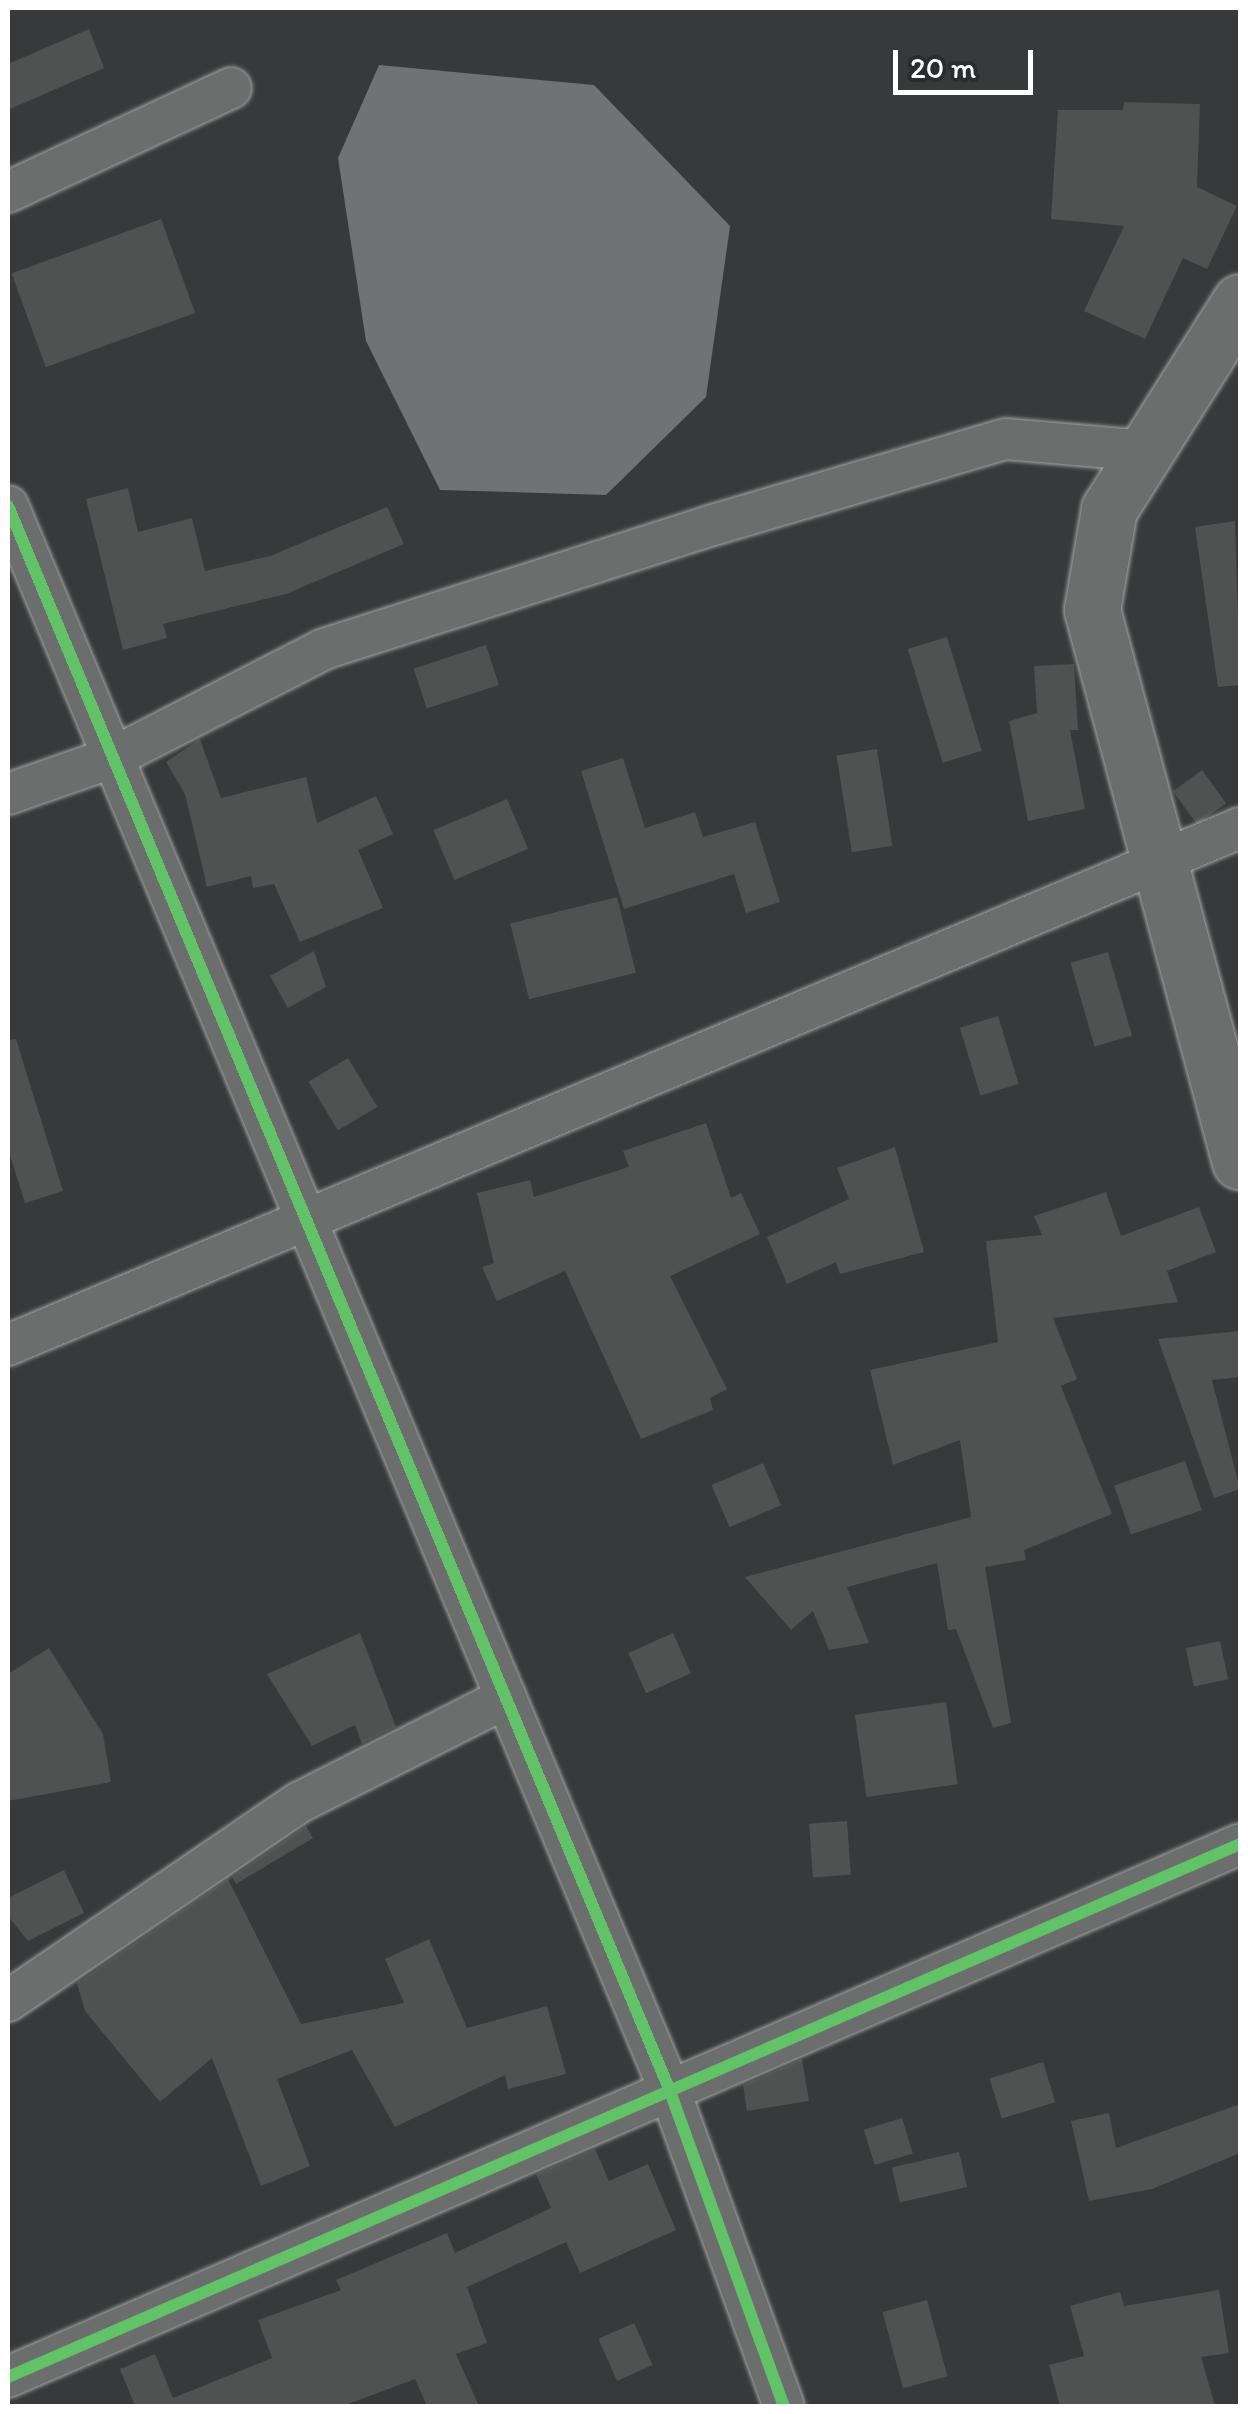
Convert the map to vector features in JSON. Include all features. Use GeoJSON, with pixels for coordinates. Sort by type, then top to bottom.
{"type":"FeatureCollection","features":[{"type":"Feature","properties":{"kind":"street"},"geometry":{"type":"LineString","coordinates":[[8,192],[231,88]]}},
{"type":"Feature","properties":{"kind":"street"},"geometry":{"type":"LineString","coordinates":[[1240,302],[1109,510],[1092,610],[1240,1162]]}},
{"type":"Feature","properties":{"kind":"street"},"geometry":{"type":"LineString","coordinates":[[8,794],[114,757],[324,649],[713,525],[1006,439],[1146,451]]}},
{"type":"Feature","properties":{"kind":"street"},"geometry":{"type":"LineString","coordinates":[[8,506],[668,2086],[784,2406]]}},
{"type":"Feature","properties":{"kind":"street"},"geometry":{"type":"LineString","coordinates":[[8,1345],[1157,858],[1240,828]]}},
{"type":"Feature","properties":{"kind":"street"},"geometry":{"type":"LineString","coordinates":[[8,2001],[300,1802],[506,1698]]}},
{"type":"Feature","properties":{"kind":"street"},"geometry":{"type":"LineString","coordinates":[[8,2378],[668,2086],[1240,1844]]}},
{"type":"Feature","properties":{"kind":"shaded area"},"geometry":{"type":"Polygon","coordinates":[[[379,65],[594,85],[730,226],[706,397],[606,495],[440,490],[366,341],[338,158],[379,65]]]}},
{"type":"Feature","properties":{"kind":"building"},"geometry":{"type":"Polygon","coordinates":[[[89,29],[104,68],[8,110],[8,64],[89,29]]]}},
{"type":"Feature","properties":{"kind":"building"},"geometry":{"type":"Polygon","coordinates":[[[1124,102],[1200,104],[1197,187],[1237,206],[1207,269],[1183,258],[1145,339],[1084,311],[1124,226],[1051,219],[1058,110],[1123,110],[1124,102]]]}},
{"type":"Feature","properties":{"kind":"building"},"geometry":{"type":"Polygon","coordinates":[[[161,219],[195,313],[46,367],[12,273],[161,219]]]}},
{"type":"Feature","properties":{"kind":"building"},"geometry":{"type":"Polygon","coordinates":[[[128,488],[138,532],[192,518],[205,571],[270,556],[387,507],[404,544],[286,594],[163,624],[167,638],[123,650],[86,499],[128,488]]]}},
{"type":"Feature","properties":{"kind":"building"},"geometry":{"type":"Polygon","coordinates":[[[1235,521],[1240,685],[1218,687],[1195,527],[1235,521]]]}},
{"type":"Feature","properties":{"kind":"building"},"geometry":{"type":"Polygon","coordinates":[[[947,637],[982,751],[943,763],[908,649],[947,637]]]}},
{"type":"Feature","properties":{"kind":"building"},"geometry":{"type":"Polygon","coordinates":[[[486,645],[499,685],[427,708],[414,668],[486,645]]]}},
{"type":"Feature","properties":{"kind":"building"},"geometry":{"type":"Polygon","coordinates":[[[1074,664],[1078,730],[1070,730],[1085,809],[1028,821],[1009,721],[1037,713],[1034,666],[1074,664]]]}},
{"type":"Feature","properties":{"kind":"building"},"geometry":{"type":"Polygon","coordinates":[[[200,739],[221,798],[306,777],[317,823],[376,796],[393,834],[358,850],[383,908],[300,942],[274,884],[253,888],[251,876],[207,887],[185,794],[166,762],[200,739]]]}},
{"type":"Feature","properties":{"kind":"building"},"geometry":{"type":"Polygon","coordinates":[[[877,749],[892,846],[852,852],[837,755],[877,749]]]}},
{"type":"Feature","properties":{"kind":"building"},"geometry":{"type":"Polygon","coordinates":[[[623,758],[645,828],[695,812],[703,837],[755,822],[780,902],[746,913],[734,874],[624,909],[581,771],[623,758]]]}},
{"type":"Feature","properties":{"kind":"building"},"geometry":{"type":"Polygon","coordinates":[[[1202,770],[1226,803],[1197,824],[1173,791],[1202,770]]]}},
{"type":"Feature","properties":{"kind":"building"},"geometry":{"type":"Polygon","coordinates":[[[507,799],[528,849],[454,880],[433,830],[507,799]]]}},
{"type":"Feature","properties":{"kind":"building"},"geometry":{"type":"Polygon","coordinates":[[[617,897],[636,973],[529,999],[510,924],[617,897]]]}},
{"type":"Feature","properties":{"kind":"building"},"geometry":{"type":"Polygon","coordinates":[[[314,951],[326,987],[288,1008],[270,976],[314,951]]]}},
{"type":"Feature","properties":{"kind":"building"},"geometry":{"type":"Polygon","coordinates":[[[1108,952],[1132,1036],[1094,1046],[1071,963],[1108,952]]]}},
{"type":"Feature","properties":{"kind":"building"},"geometry":{"type":"Polygon","coordinates":[[[998,1016],[1019,1084],[981,1096],[960,1028],[998,1016]]]}},
{"type":"Feature","properties":{"kind":"building"},"geometry":{"type":"Polygon","coordinates":[[[16,1039],[63,1191],[25,1203],[8,1149],[8,1040],[16,1039]]]}},
{"type":"Feature","properties":{"kind":"building"},"geometry":{"type":"Polygon","coordinates":[[[348,1058],[377,1107],[338,1131],[309,1082],[348,1058]]]}},
{"type":"Feature","properties":{"kind":"building"},"geometry":{"type":"Polygon","coordinates":[[[706,1123],[731,1198],[741,1193],[760,1234],[670,1276],[727,1389],[710,1398],[713,1410],[641,1439],[565,1271],[497,1301],[482,1267],[494,1263],[477,1193],[530,1180],[534,1197],[629,1167],[623,1151],[706,1123]]]}},
{"type":"Feature","properties":{"kind":"building"},"geometry":{"type":"Polygon","coordinates":[[[895,1147],[924,1252],[840,1274],[836,1262],[787,1284],[767,1237],[849,1199],[837,1168],[895,1147]]]}},
{"type":"Feature","properties":{"kind":"building"},"geometry":{"type":"Polygon","coordinates":[[[1106,1192],[1121,1236],[1199,1207],[1216,1252],[1167,1271],[1178,1302],[1053,1318],[1077,1379],[1061,1386],[1112,1514],[1024,1550],[1026,1560],[985,1567],[1011,1723],[993,1728],[956,1629],[948,1630],[937,1563],[847,1587],[869,1643],[829,1650],[813,1611],[791,1630],[745,1577],[971,1517],[960,1440],[893,1465],[870,1370],[998,1342],[986,1241],[1042,1235],[1034,1216],[1106,1192]]]}},
{"type":"Feature","properties":{"kind":"building"},"geometry":{"type":"Polygon","coordinates":[[[1240,1331],[1240,1377],[1212,1380],[1240,1489],[1214,1498],[1158,1339],[1240,1331]]]}},
{"type":"Feature","properties":{"kind":"building"},"geometry":{"type":"Polygon","coordinates":[[[1185,1461],[1202,1510],[1131,1535],[1114,1485],[1185,1461]]]}},
{"type":"Feature","properties":{"kind":"building"},"geometry":{"type":"Polygon","coordinates":[[[763,1463],[781,1505],[729,1527],[711,1485],[763,1463]]]}},
{"type":"Feature","properties":{"kind":"building"},"geometry":{"type":"Polygon","coordinates":[[[360,1633],[396,1727],[362,1744],[355,1725],[312,1746],[267,1674],[360,1633]]]}},
{"type":"Feature","properties":{"kind":"building"},"geometry":{"type":"Polygon","coordinates":[[[673,1633],[691,1673],[646,1693],[628,1653],[673,1633]]]}},
{"type":"Feature","properties":{"kind":"building"},"geometry":{"type":"Polygon","coordinates":[[[1220,1641],[1228,1679],[1194,1686],[1186,1648],[1220,1641]]]}},
{"type":"Feature","properties":{"kind":"building"},"geometry":{"type":"Polygon","coordinates":[[[49,1648],[103,1734],[111,1782],[8,1801],[8,1674],[49,1648]]]}},
{"type":"Feature","properties":{"kind":"building"},"geometry":{"type":"Polygon","coordinates":[[[946,1702],[958,1784],[866,1797],[855,1715],[946,1702]]]}},
{"type":"Feature","properties":{"kind":"building"},"geometry":{"type":"Polygon","coordinates":[[[847,1821],[851,1875],[813,1878],[809,1824],[847,1821]]]}},
{"type":"Feature","properties":{"kind":"building"},"geometry":{"type":"Polygon","coordinates":[[[306,1826],[313,1838],[236,1884],[232,1877],[306,1826]]]}},
{"type":"Feature","properties":{"kind":"building"},"geometry":{"type":"Polygon","coordinates":[[[64,1870],[84,1913],[28,1941],[8,1916],[8,1898],[64,1870]]]}},
{"type":"Feature","properties":{"kind":"building"},"geometry":{"type":"Polygon","coordinates":[[[228,1879],[301,2024],[404,2003],[385,1959],[429,1939],[467,2028],[547,2006],[566,2074],[508,2089],[505,2075],[395,2127],[352,2050],[277,2079],[310,2166],[261,2186],[212,2058],[160,2102],[85,2011],[77,1983],[228,1879]]]}},
{"type":"Feature","properties":{"kind":"building"},"geometry":{"type":"Polygon","coordinates":[[[802,2059],[809,2101],[747,2111],[743,2085],[802,2059]]]}},
{"type":"Feature","properties":{"kind":"building"},"geometry":{"type":"Polygon","coordinates":[[[1043,2062],[1055,2102],[1002,2119],[989,2078],[1043,2062]]]}},
{"type":"Feature","properties":{"kind":"building"},"geometry":{"type":"Polygon","coordinates":[[[1240,2104],[1240,2153],[1152,2189],[1089,2201],[1071,2121],[1109,2113],[1116,2148],[1240,2104]]]}},
{"type":"Feature","properties":{"kind":"building"},"geometry":{"type":"Polygon","coordinates":[[[902,2118],[913,2153],[875,2165],[864,2130],[902,2118]]]}},
{"type":"Feature","properties":{"kind":"building"},"geometry":{"type":"Polygon","coordinates":[[[595,2149],[609,2181],[648,2164],[676,2230],[580,2273],[566,2242],[467,2287],[487,2343],[456,2354],[479,2406],[427,2406],[415,2379],[343,2406],[135,2406],[120,2369],[155,2354],[173,2398],[272,2358],[258,2320],[341,2290],[336,2280],[447,2233],[455,2253],[551,2208],[536,2174],[595,2149]]]}},
{"type":"Feature","properties":{"kind":"building"},"geometry":{"type":"Polygon","coordinates":[[[959,2152],[967,2187],[900,2203],[892,2168],[959,2152]]]}},
{"type":"Feature","properties":{"kind":"building"},"geometry":{"type":"Polygon","coordinates":[[[1219,2290],[1229,2353],[1201,2357],[1215,2406],[1060,2406],[1049,2365],[1084,2356],[1070,2306],[1120,2292],[1124,2306],[1219,2290]]]}},
{"type":"Feature","properties":{"kind":"building"},"geometry":{"type":"Polygon","coordinates":[[[927,2300],[947,2376],[903,2388],[883,2312],[927,2300]]]}},
{"type":"Feature","properties":{"kind":"building"},"geometry":{"type":"Polygon","coordinates":[[[634,2323],[653,2365],[617,2381],[598,2339],[634,2323]]]}},
{"type":"Feature","properties":{"kind":"cycle path"},"geometry":{"type":"LineString","coordinates":[[8,506],[668,2086],[784,2406]]}},
{"type":"Feature","properties":{"kind":"cycle path"},"geometry":{"type":"LineString","coordinates":[[8,2377],[1240,1844]]}}]}
